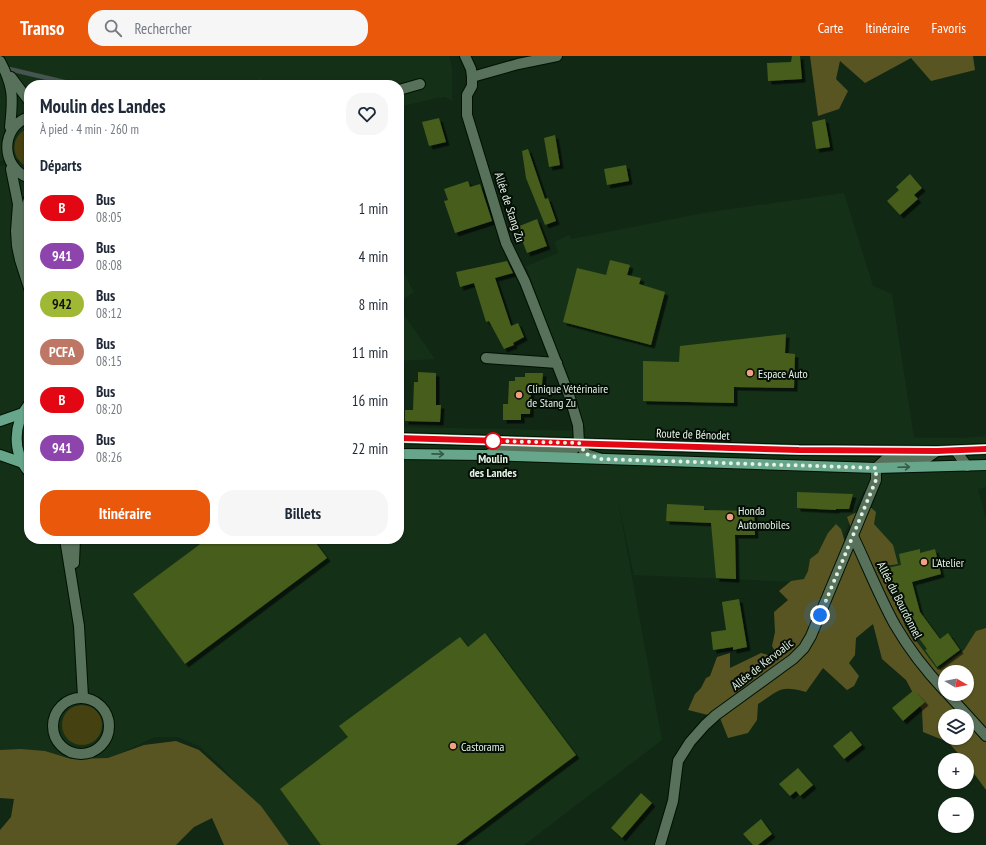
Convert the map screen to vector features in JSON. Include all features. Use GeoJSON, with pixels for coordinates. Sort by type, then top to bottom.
{"type":"FeatureCollection","features":[{"type":"Feature","properties":{"kind":"main road"},"geometry":{"type":"LineString","coordinates":[[0,421],[24,410]]}},
{"type":"Feature","properties":{"kind":"main road"},"geometry":{"type":"LineString","coordinates":[[24,413],[18,425],[16,438],[18,451],[24,466]]}},
{"type":"Feature","properties":{"kind":"main road","name":"Route de Bénodet"},"geometry":{"type":"LineString","coordinates":[[404,438],[799,450],[956,451],[986,449]]}},
{"type":"Feature","properties":{"kind":"main road"},"geometry":{"type":"LineString","coordinates":[[404,454],[485,455],[876,468],[986,465]]}},
{"type":"Feature","properties":{"kind":"main road"},"geometry":{"type":"LineString","coordinates":[[0,455],[22,464]]}},
{"type":"Feature","properties":{"kind":"street"},"geometry":{"type":"LineString","coordinates":[[465,56],[471,69],[472,77],[518,64],[557,56]]}},
{"type":"Feature","properties":{"kind":"street"},"geometry":{"type":"LineString","coordinates":[[2,64],[24,94]]}},
{"type":"Feature","properties":{"kind":"street"},"geometry":{"type":"LineString","coordinates":[[2,64],[12,88],[13,96],[10,127],[2,149],[6,162],[11,169],[24,176]]}},
{"type":"Feature","properties":{"kind":"street","name":"Allée de Stang Zu"},"geometry":{"type":"LineString","coordinates":[[472,77],[472,86],[466,94],[467,115],[506,243],[526,282],[576,416],[580,434],[579,443]]}},
{"type":"Feature","properties":{"kind":"street"},"geometry":{"type":"LineString","coordinates":[[404,89],[420,84]]}},
{"type":"Feature","properties":{"kind":"street"},"geometry":{"type":"LineString","coordinates":[[10,127],[19,120],[24,118]]}},
{"type":"Feature","properties":{"kind":"street"},"geometry":{"type":"LineString","coordinates":[[11,169],[18,204],[16,231],[17,246],[24,272]]}},
{"type":"Feature","properties":{"kind":"street"},"geometry":{"type":"LineString","coordinates":[[24,218],[24,241]]}},
{"type":"Feature","properties":{"kind":"street"},"geometry":{"type":"LineString","coordinates":[[486,358],[557,363]]}},
{"type":"Feature","properties":{"kind":"street"},"geometry":{"type":"LineString","coordinates":[[485,455],[506,449],[573,450],[579,443],[586,454],[601,459]]}},
{"type":"Feature","properties":{"kind":"street"},"geometry":{"type":"LineString","coordinates":[[876,468],[886,458],[927,458],[937,451]]}},
{"type":"Feature","properties":{"kind":"street"},"geometry":{"type":"LineString","coordinates":[[956,451],[967,466]]}},
{"type":"Feature","properties":{"kind":"street","name":"Allée de Kervoalic"},"geometry":{"type":"LineString","coordinates":[[660,845],[673,801],[678,761],[684,750],[705,725],[793,659],[804,648],[819,618],[876,480],[876,468]]}},
{"type":"Feature","properties":{"kind":"street","name":"Allée du Bourdonnel"},"geometry":{"type":"LineString","coordinates":[[853,536],[895,624],[907,644],[938,683]]}},
{"type":"Feature","properties":{"kind":"street"},"geometry":{"type":"LineString","coordinates":[[66,544],[75,597],[81,654],[82,698]]}},
{"type":"Feature","properties":{"kind":"street"},"geometry":{"type":"LineString","coordinates":[[75,544],[75,597]]}},
{"type":"Feature","properties":{"kind":"street"},"geometry":{"type":"LineString","coordinates":[[74,698],[82,698],[94,701],[103,709],[107,716],[109,731],[103,742],[94,751],[85,754],[76,754],[61,746],[53,730],[53,722],[55,714],[63,704],[74,698]]}},
{"type":"Feature","properties":{"kind":"street"},"geometry":{"type":"LineString","coordinates":[[954,701],[986,736]]}},
{"type":"Feature","properties":{"kind":"shaded area"},"geometry":{"type":"Polygon","coordinates":[[[0,56],[449,56],[452,68],[452,101],[445,97],[404,106],[404,80],[24,80],[24,159],[0,161],[0,56]]]}},
{"type":"Feature","properties":{"kind":"shaded area"},"geometry":{"type":"Polygon","coordinates":[[[810,56],[973,56],[975,70],[931,81],[911,58],[865,83],[840,61],[836,79],[848,91],[839,109],[818,116],[810,56]]]}},
{"type":"Feature","properties":{"kind":"shaded area"},"geometry":{"type":"Polygon","coordinates":[[[24,130],[24,164],[18,159],[14,148],[15,142],[24,130]]]}},
{"type":"Feature","properties":{"kind":"shaded area"},"geometry":{"type":"Polygon","coordinates":[[[24,162],[24,544],[404,544],[404,427],[586,431],[526,266],[558,253],[555,242],[569,235],[572,239],[703,213],[844,193],[873,286],[892,294],[914,438],[962,438],[986,436],[986,487],[978,489],[986,519],[986,652],[959,665],[938,665],[938,676],[894,612],[864,529],[877,493],[863,491],[821,583],[634,575],[617,496],[662,740],[524,845],[279,845],[240,788],[222,767],[199,746],[178,737],[155,737],[123,752],[104,764],[0,771],[0,166],[24,162]]]}},
{"type":"Feature","properties":{"kind":"shaded area"},"geometry":{"type":"Polygon","coordinates":[[[404,273],[414,292],[404,299],[404,273]]]}},
{"type":"Feature","properties":{"kind":"shaded area"},"geometry":{"type":"Polygon","coordinates":[[[404,315],[435,359],[404,361],[404,315]]]}},
{"type":"Feature","properties":{"kind":"shaded area"},"geometry":{"type":"Polygon","coordinates":[[[869,506],[876,512],[874,524],[893,545],[898,564],[885,566],[893,598],[897,597],[905,626],[938,670],[938,701],[974,701],[974,665],[944,665],[964,650],[976,631],[986,628],[986,790],[974,774],[974,753],[958,753],[951,745],[974,745],[974,709],[938,709],[938,738],[923,732],[922,710],[906,680],[882,659],[873,624],[856,638],[855,655],[849,663],[859,676],[854,686],[847,690],[823,668],[806,692],[791,689],[780,690],[758,704],[757,720],[748,733],[728,738],[720,718],[688,710],[695,694],[701,688],[706,678],[710,676],[717,657],[730,653],[730,668],[761,653],[768,655],[773,659],[778,657],[772,646],[775,632],[774,612],[788,600],[779,591],[791,581],[804,579],[808,571],[810,559],[818,553],[828,533],[836,524],[841,529],[847,549],[861,530],[851,528],[847,517],[869,506]]]}},
{"type":"Feature","properties":{"kind":"shaded area"},"geometry":{"type":"Polygon","coordinates":[[[86,705],[93,708],[99,714],[102,725],[101,733],[93,742],[86,745],[78,745],[71,742],[63,733],[62,721],[65,714],[74,706],[86,705]]]}},
{"type":"Feature","properties":{"kind":"shaded area"},"geometry":{"type":"Polygon","coordinates":[[[176,741],[199,750],[261,806],[289,845],[224,845],[212,818],[194,827],[176,845],[0,845],[0,830],[11,817],[14,799],[0,798],[0,750],[21,749],[45,751],[71,759],[108,758],[144,745],[176,741]]]}},
{"type":"Feature","properties":{"kind":"building"},"geometry":{"type":"Polygon","coordinates":[[[792,56],[800,56],[802,79],[768,81],[767,63],[791,62],[792,56]]]}},
{"type":"Feature","properties":{"kind":"building"},"geometry":{"type":"Polygon","coordinates":[[[439,118],[446,142],[429,146],[422,122],[439,118]]]}},
{"type":"Feature","properties":{"kind":"building"},"geometry":{"type":"Polygon","coordinates":[[[825,119],[830,147],[816,149],[812,122],[825,119]]]}},
{"type":"Feature","properties":{"kind":"building"},"geometry":{"type":"Polygon","coordinates":[[[555,135],[560,165],[549,167],[544,138],[555,135]]]}},
{"type":"Feature","properties":{"kind":"building"},"geometry":{"type":"Polygon","coordinates":[[[528,149],[545,199],[548,198],[556,221],[545,225],[526,178],[522,151],[528,149]]]}},
{"type":"Feature","properties":{"kind":"building"},"geometry":{"type":"Polygon","coordinates":[[[626,165],[629,181],[607,185],[604,169],[626,165]]]}},
{"type":"Feature","properties":{"kind":"building"},"geometry":{"type":"Polygon","coordinates":[[[910,174],[922,188],[914,195],[918,199],[900,215],[887,201],[899,190],[896,187],[910,174]]]}},
{"type":"Feature","properties":{"kind":"building"},"geometry":{"type":"Polygon","coordinates":[[[468,181],[470,187],[480,184],[492,221],[455,233],[444,201],[448,200],[444,189],[468,181]]]}},
{"type":"Feature","properties":{"kind":"building"},"geometry":{"type":"Polygon","coordinates":[[[537,219],[547,246],[527,253],[517,227],[537,219]]]}},
{"type":"Feature","properties":{"kind":"building"},"geometry":{"type":"Polygon","coordinates":[[[610,260],[630,265],[627,275],[641,278],[639,284],[665,292],[651,345],[563,322],[577,268],[606,275],[610,260]]]}},
{"type":"Feature","properties":{"kind":"building"},"geometry":{"type":"Polygon","coordinates":[[[507,261],[513,273],[495,278],[511,326],[518,323],[524,337],[513,343],[514,345],[504,349],[489,321],[486,322],[474,283],[460,287],[456,272],[507,261]]]}},
{"type":"Feature","properties":{"kind":"building"},"geometry":{"type":"Polygon","coordinates":[[[786,334],[785,353],[795,354],[794,388],[734,387],[734,403],[643,401],[643,361],[679,362],[680,346],[786,334]]]}},
{"type":"Feature","properties":{"kind":"building"},"geometry":{"type":"Polygon","coordinates":[[[418,372],[436,373],[436,405],[441,405],[440,422],[405,421],[405,410],[413,410],[414,382],[418,382],[418,372]]]}},
{"type":"Feature","properties":{"kind":"building","name":"Clinique Vétérinaire de Stang Zu"},"geometry":{"type":"Polygon","coordinates":[[[525,373],[543,373],[542,385],[531,385],[530,414],[521,414],[521,420],[503,420],[503,404],[508,404],[509,381],[515,381],[515,377],[525,377],[525,373]]]}},
{"type":"Feature","properties":{"kind":"building"},"geometry":{"type":"Polygon","coordinates":[[[797,492],[853,494],[849,509],[836,510],[797,508],[797,492]]]}},
{"type":"Feature","properties":{"kind":"building"},"geometry":{"type":"Polygon","coordinates":[[[667,504],[704,506],[704,510],[754,511],[755,535],[735,535],[736,579],[716,578],[711,523],[666,521],[667,504]]]}},
{"type":"Feature","properties":{"kind":"building"},"geometry":{"type":"Polygon","coordinates":[[[200,544],[317,544],[327,558],[185,664],[133,594],[200,544]]]}},
{"type":"Feature","properties":{"kind":"building"},"geometry":{"type":"Polygon","coordinates":[[[920,549],[920,553],[935,549],[941,574],[912,582],[920,612],[940,639],[948,633],[960,650],[937,667],[925,650],[927,649],[903,615],[898,596],[894,597],[887,568],[901,565],[899,554],[920,549]]]}},
{"type":"Feature","properties":{"kind":"building"},"geometry":{"type":"Polygon","coordinates":[[[739,599],[747,647],[733,650],[733,647],[713,650],[711,632],[726,630],[722,602],[739,599]]]}},
{"type":"Feature","properties":{"kind":"building","name":"Castorama"},"geometry":{"type":"Polygon","coordinates":[[[485,633],[576,755],[456,845],[321,845],[280,789],[348,737],[339,726],[460,637],[468,647],[485,633]]]}},
{"type":"Feature","properties":{"kind":"building"},"geometry":{"type":"Polygon","coordinates":[[[914,690],[925,702],[903,721],[892,708],[914,690]]]}},
{"type":"Feature","properties":{"kind":"building"},"geometry":{"type":"Polygon","coordinates":[[[851,731],[862,745],[844,759],[833,746],[851,731]]]}},
{"type":"Feature","properties":{"kind":"building"},"geometry":{"type":"Polygon","coordinates":[[[798,768],[813,785],[800,796],[796,791],[790,796],[779,784],[798,768]]]}},
{"type":"Feature","properties":{"kind":"building"},"geometry":{"type":"Polygon","coordinates":[[[641,793],[652,803],[622,838],[611,828],[641,793]]]}},
{"type":"Feature","properties":{"kind":"building"},"geometry":{"type":"Polygon","coordinates":[[[761,819],[772,834],[758,845],[753,845],[743,834],[761,819]]]}},
{"type":"Feature","properties":{"kind":"waterway"},"geometry":{"type":"LineString","coordinates":[[5,68],[56,80]]}},
{"type":"Feature","properties":{"kind":"bus line","name":"B"},"geometry":{"type":"LineString","coordinates":[[404,438],[799,450],[956,451],[986,449]]}},
{"type":"Feature","properties":{"kind":"place","name":"Espace Auto"},"geometry":{"type":"Point","coordinates":[750,373]}},
{"type":"Feature","properties":{"kind":"place","name":"Clinique Vétérinaire de Stang Zu"},"geometry":{"type":"Point","coordinates":[519,395]}},
{"type":"Feature","properties":{"kind":"place","name":"Moulin des Landes"},"geometry":{"type":"Point","coordinates":[493,441]}},
{"type":"Feature","properties":{"kind":"place","name":"Honda Automobiles"},"geometry":{"type":"Point","coordinates":[730,517]}},
{"type":"Feature","properties":{"kind":"place","name":"L'Atelier"},"geometry":{"type":"Point","coordinates":[924,562]}},
{"type":"Feature","properties":{"kind":"place","name":"Castorama"},"geometry":{"type":"Point","coordinates":[453,746]}},
{"type":"Feature","properties":{"kind":"route"},"geometry":{"type":"LineString","coordinates":[[493,441],[579,443],[586,454],[601,459],[876,468],[876,480],[820,615]]}}]}
